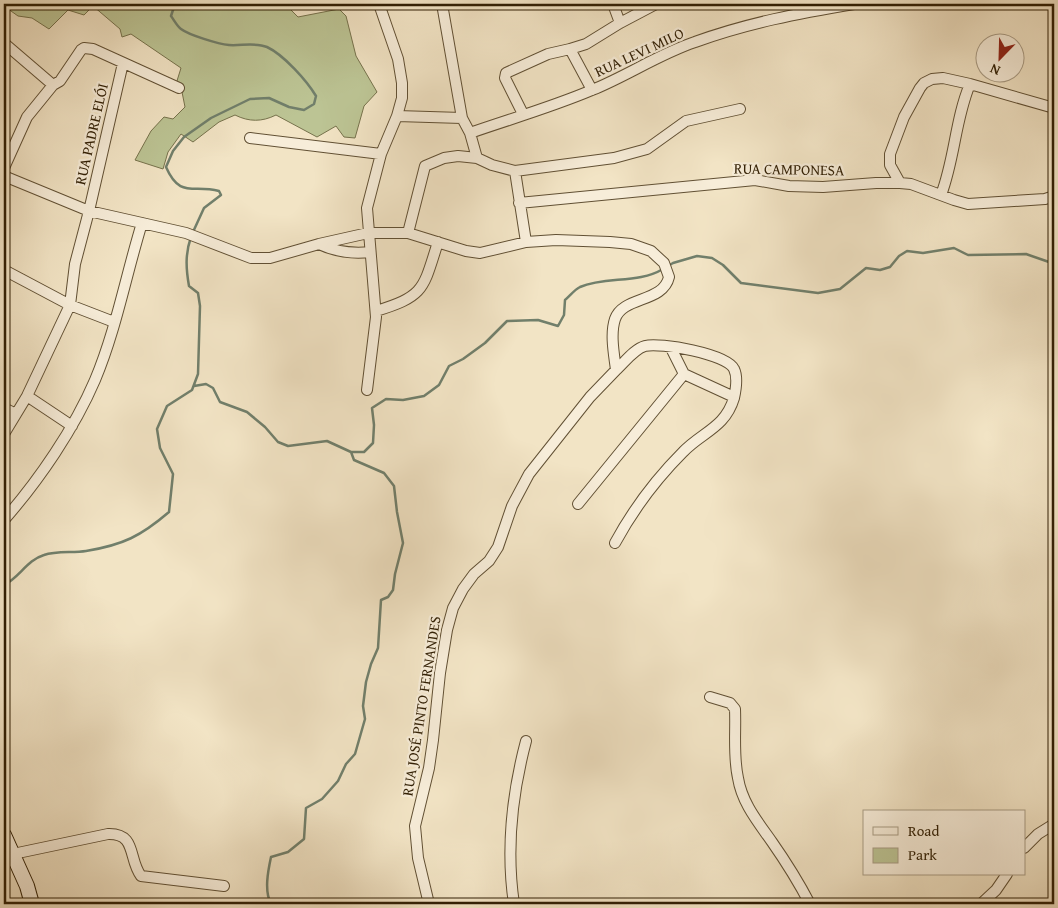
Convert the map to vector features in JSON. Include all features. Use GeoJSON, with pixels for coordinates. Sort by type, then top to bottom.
{"type":"FeatureCollection","features":[{"type":"Feature","properties":{"kind":"main road"},"geometry":{"type":"LineString","coordinates":[[4,835],[27,886],[32,904]]}},
{"type":"Feature","properties":{"kind":"street"},"geometry":{"type":"LineString","coordinates":[[367,390],[376,311],[367,208],[381,154],[397,116],[402,98],[402,83],[398,59],[379,4]]}},
{"type":"Feature","properties":{"kind":"street"},"geometry":{"type":"LineString","coordinates":[[442,4],[462,118],[470,133],[477,158]]}},
{"type":"Feature","properties":{"kind":"street"},"geometry":{"type":"LineString","coordinates":[[613,4],[620,23]]}},
{"type":"Feature","properties":{"kind":"street"},"geometry":{"type":"LineString","coordinates":[[523,114],[505,78],[506,73],[548,54],[586,44],[656,4]]}},
{"type":"Feature","properties":{"kind":"street","name":"RUA LEVI MILO"},"geometry":{"type":"LineString","coordinates":[[470,133],[592,90],[631,73],[662,55],[694,42],[764,20],[854,4]]}},
{"type":"Feature","properties":{"kind":"street"},"geometry":{"type":"LineString","coordinates":[[4,43],[53,84]]}},
{"type":"Feature","properties":{"kind":"street"},"geometry":{"type":"LineString","coordinates":[[4,168],[8,148],[27,117],[53,84],[60,81],[84,48],[93,49],[179,88]]}},
{"type":"Feature","properties":{"kind":"street"},"geometry":{"type":"LineString","coordinates":[[570,49],[592,90]]}},
{"type":"Feature","properties":{"kind":"street","name":"RUA PADRE ELÓI"},"geometry":{"type":"LineString","coordinates":[[4,434],[27,396],[70,305],[75,264],[123,62]]}},
{"type":"Feature","properties":{"kind":"street"},"geometry":{"type":"LineString","coordinates":[[900,183],[890,165],[890,154],[904,117],[920,88],[924,83],[932,79],[943,78],[970,84],[1054,108]]}},
{"type":"Feature","properties":{"kind":"street"},"geometry":{"type":"LineString","coordinates":[[941,195],[949,171],[961,110],[970,84]]}},
{"type":"Feature","properties":{"kind":"street"},"geometry":{"type":"LineString","coordinates":[[408,233],[425,166],[444,158],[458,156],[477,158],[492,165],[515,171],[566,165],[637,153],[658,143],[686,121],[740,108]]}},
{"type":"Feature","properties":{"kind":"street"},"geometry":{"type":"LineString","coordinates":[[397,116],[462,118]]}},
{"type":"Feature","properties":{"kind":"street"},"geometry":{"type":"LineString","coordinates":[[250,138],[381,154]]}},
{"type":"Feature","properties":{"kind":"street"},"geometry":{"type":"LineString","coordinates":[[515,171],[526,242]]}},
{"type":"Feature","properties":{"kind":"street"},"geometry":{"type":"LineString","coordinates":[[4,176],[89,211],[186,233],[251,258],[259,259],[368,234],[408,233],[466,251],[480,252],[526,242],[556,240],[631,244],[651,251],[664,263],[669,277],[664,288],[624,308],[618,313],[613,333],[616,370]]}},
{"type":"Feature","properties":{"kind":"street","name":"RUA CAMPONESA"},"geometry":{"type":"LineString","coordinates":[[519,203],[755,180],[789,186],[823,187],[876,182],[911,184],[968,204],[1045,199],[1054,196]]}},
{"type":"Feature","properties":{"kind":"street"},"geometry":{"type":"LineString","coordinates":[[4,520],[21,500],[72,426],[96,378],[142,223]]}},
{"type":"Feature","properties":{"kind":"street"},"geometry":{"type":"LineString","coordinates":[[376,311],[401,303],[420,289],[427,278],[438,242]]}},
{"type":"Feature","properties":{"kind":"street"},"geometry":{"type":"LineString","coordinates":[[319,244],[342,252],[370,252]]}},
{"type":"Feature","properties":{"kind":"street"},"geometry":{"type":"LineString","coordinates":[[4,270],[70,305],[114,322]]}},
{"type":"Feature","properties":{"kind":"street","name":"RUA JOSÉ PINTO FERNANDES"},"geometry":{"type":"LineString","coordinates":[[429,904],[418,858],[415,826],[434,740],[440,673],[453,608],[474,574],[489,561],[498,547],[512,506],[529,474],[590,397],[616,370],[643,347],[651,345],[697,351],[724,359],[734,368],[737,383],[734,397]]}},
{"type":"Feature","properties":{"kind":"street"},"geometry":{"type":"LineString","coordinates":[[615,543],[625,524],[650,487],[685,450],[718,425],[729,413],[734,397],[684,374],[671,348]]}},
{"type":"Feature","properties":{"kind":"street"},"geometry":{"type":"LineString","coordinates":[[578,504],[684,374]]}},
{"type":"Feature","properties":{"kind":"street"},"geometry":{"type":"LineString","coordinates":[[27,396],[72,426]]}},
{"type":"Feature","properties":{"kind":"street"},"geometry":{"type":"LineString","coordinates":[[4,408],[16,414]]}},
{"type":"Feature","properties":{"kind":"street"},"geometry":{"type":"LineString","coordinates":[[710,697],[730,702],[735,709],[737,770],[744,798],[810,904]]}},
{"type":"Feature","properties":{"kind":"street"},"geometry":{"type":"LineString","coordinates":[[514,904],[511,883],[511,835],[515,793],[526,741]]}},
{"type":"Feature","properties":{"kind":"street"},"geometry":{"type":"LineString","coordinates":[[1026,845],[1054,824]]}},
{"type":"Feature","properties":{"kind":"street"},"geometry":{"type":"LineString","coordinates":[[13,854],[108,834],[117,834],[124,837],[128,842],[141,876],[224,886]]}},
{"type":"Feature","properties":{"kind":"street"},"geometry":{"type":"LineString","coordinates":[[981,904],[996,890],[1006,876]]}},
{"type":"Feature","properties":{"kind":"green space"},"geometry":{"type":"Polygon","coordinates":[[[4,4],[285,4],[298,17],[339,9],[346,16],[356,56],[377,92],[364,106],[355,138],[344,137],[336,126],[317,137],[276,115],[266,119],[255,120],[235,115],[219,122],[193,142],[181,134],[168,152],[163,169],[135,160],[151,131],[164,117],[173,119],[185,107],[181,87],[176,84],[181,68],[131,34],[122,37],[120,29],[93,6],[84,15],[68,10],[49,29],[32,18],[18,16],[4,6],[4,4]]]}},
{"type":"Feature","properties":{"kind":"waterway"},"geometry":{"type":"LineString","coordinates":[[175,4],[171,16],[181,29],[224,44],[248,44],[267,47],[281,56],[307,83],[316,96],[314,104],[304,110],[289,107],[269,98],[250,99],[211,118],[184,137],[173,151],[166,167],[171,177],[182,187],[210,189],[219,191],[221,195],[204,208],[193,232]]}},
{"type":"Feature","properties":{"kind":"waterway"},"geometry":{"type":"LineString","coordinates":[[4,585],[38,557],[54,553],[86,551],[111,546],[140,533],[169,512],[173,474],[160,448],[157,429],[167,406],[192,390],[198,374],[200,306],[198,293],[189,286],[187,268],[187,255],[191,237]]}},
{"type":"Feature","properties":{"kind":"waterway"},"geometry":{"type":"LineString","coordinates":[[668,266],[697,256],[712,258],[723,265],[741,283],[818,293],[840,289],[866,268],[880,270],[890,267],[899,256],[907,251],[923,253],[954,248],[968,255],[1026,254],[1049,262],[1054,261]]}},
{"type":"Feature","properties":{"kind":"waterway"},"geometry":{"type":"LineString","coordinates":[[194,386],[206,384],[213,388],[220,402],[247,412],[265,427],[278,442],[288,446],[327,441],[351,452],[364,452],[373,443],[374,425],[372,408],[386,399],[403,400],[424,396],[439,385],[449,366],[463,359],[485,343],[507,321],[538,320],[558,326],[564,315],[565,300],[580,287],[600,282],[643,277],[663,269]]}},
{"type":"Feature","properties":{"kind":"waterway"},"geometry":{"type":"LineString","coordinates":[[271,904],[267,887],[271,857],[288,852],[304,839],[306,808],[322,799],[338,781],[346,764],[355,754],[365,719],[363,706],[366,682],[378,648],[381,600],[388,597],[393,590],[403,543],[394,486],[384,473],[354,460],[351,452]]}}]}
